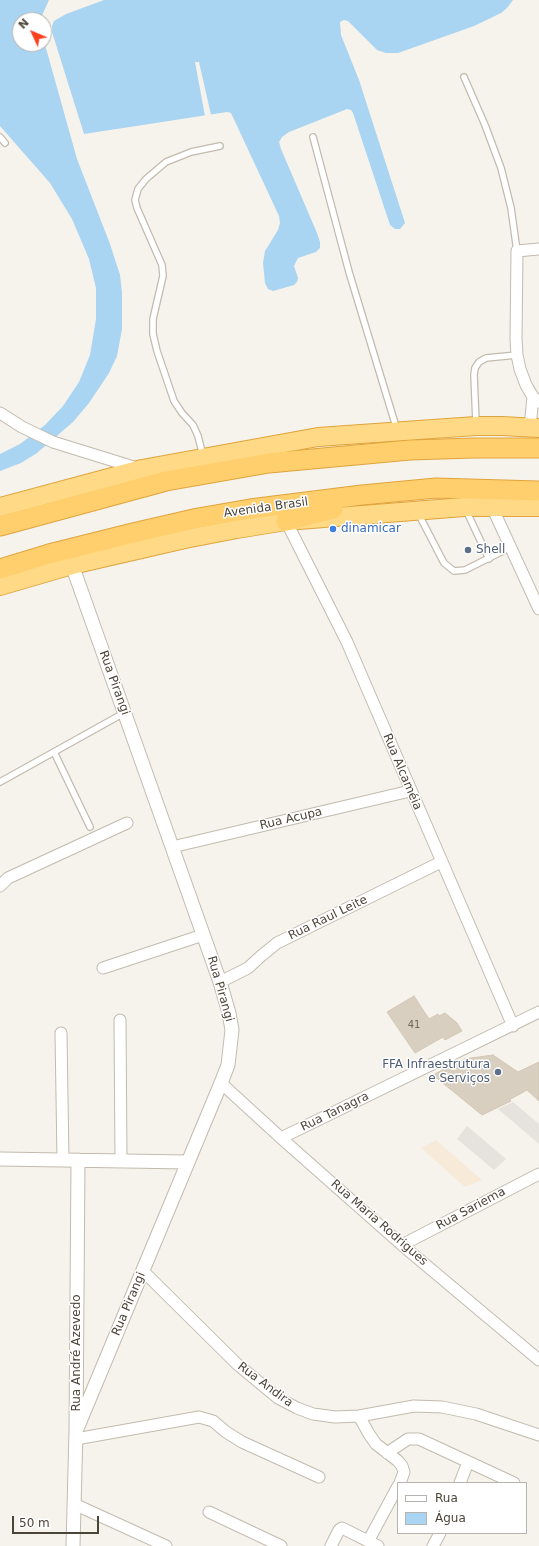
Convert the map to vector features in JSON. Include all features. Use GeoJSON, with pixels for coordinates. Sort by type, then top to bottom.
{"type":"FeatureCollection","features":[{"type":"Feature","properties":{"kind":"highway"},"geometry":{"type":"LineString","coordinates":[[0,507],[142,469],[318,437],[476,426],[534,428]]}},
{"type":"Feature","properties":{"kind":"highway"},"geometry":{"type":"LineString","coordinates":[[0,526],[166,481],[269,463],[410,450],[539,448]]}},
{"type":"Feature","properties":{"kind":"highway","name":"Avenida Brasil"},"geometry":{"type":"LineString","coordinates":[[0,569],[49,554],[133,533],[198,518],[250,509],[362,495],[436,488],[539,491]]}},
{"type":"Feature","properties":{"kind":"highway"},"geometry":{"type":"LineString","coordinates":[[286,521],[342,507],[420,500],[503,497],[539,498]]}},
{"type":"Feature","properties":{"kind":"highway","name":"Avenida Brasil"},"geometry":{"type":"LineString","coordinates":[[0,586],[72,565],[237,528],[286,521],[417,510],[492,506],[539,507]]}},
{"type":"Feature","properties":{"kind":"street"},"geometry":{"type":"LineString","coordinates":[[534,428],[536,400],[526,385],[517,355],[517,251],[539,249]]}},
{"type":"Feature","properties":{"kind":"street"},"geometry":{"type":"LineString","coordinates":[[0,413],[22,427],[53,442],[142,469]]}},
{"type":"Feature","properties":{"kind":"street"},"geometry":{"type":"LineString","coordinates":[[492,506],[539,609]]}},
{"type":"Feature","properties":{"kind":"street","name":"Rua Alcaméia"},"geometry":{"type":"LineString","coordinates":[[286,521],[347,642],[513,1026]]}},
{"type":"Feature","properties":{"kind":"street","name":"Rua Pirangi"},"geometry":{"type":"LineString","coordinates":[[72,565],[220,982],[229,1013],[232,1030],[228,1065],[76,1435]]}},
{"type":"Feature","properties":{"kind":"street","name":"Rua Acupa"},"geometry":{"type":"LineString","coordinates":[[172,847],[410,790]]}},
{"type":"Feature","properties":{"kind":"street"},"geometry":{"type":"LineString","coordinates":[[0,885],[8,878],[127,823]]}},
{"type":"Feature","properties":{"kind":"street","name":"Rua Raul Leite"},"geometry":{"type":"LineString","coordinates":[[220,982],[248,968],[277,943],[441,862]]}},
{"type":"Feature","properties":{"kind":"street"},"geometry":{"type":"LineString","coordinates":[[103,968],[203,935]]}},
{"type":"Feature","properties":{"kind":"street","name":"Rua Tanagra"},"geometry":{"type":"LineString","coordinates":[[281,1138],[539,1012]]}},
{"type":"Feature","properties":{"kind":"street"},"geometry":{"type":"LineString","coordinates":[[120,1020],[121,1161]]}},
{"type":"Feature","properties":{"kind":"street"},"geometry":{"type":"LineString","coordinates":[[61,1033],[63,1160]]}},
{"type":"Feature","properties":{"kind":"street","name":"Rua Maria Rodrigues"},"geometry":{"type":"LineString","coordinates":[[221,1083],[402,1245],[539,1360]]}},
{"type":"Feature","properties":{"kind":"street"},"geometry":{"type":"LineString","coordinates":[[0,1159],[188,1162]]}},
{"type":"Feature","properties":{"kind":"street","name":"Rua André Azevedo"},"geometry":{"type":"LineString","coordinates":[[73,1546],[77,1506],[76,1435],[78,1160]]}},
{"type":"Feature","properties":{"kind":"street","name":"Rua Sariema"},"geometry":{"type":"LineString","coordinates":[[402,1245],[539,1174]]}},
{"type":"Feature","properties":{"kind":"street","name":"Rua Andira"},"geometry":{"type":"LineString","coordinates":[[143,1271],[237,1364],[278,1398],[297,1408],[313,1414],[335,1417],[359,1416],[414,1406],[442,1407],[476,1414],[539,1435]]}},
{"type":"Feature","properties":{"kind":"street"},"geometry":{"type":"LineString","coordinates":[[359,1416],[376,1444],[402,1466],[404,1472],[400,1482]]}},
{"type":"Feature","properties":{"kind":"street"},"geometry":{"type":"LineString","coordinates":[[76,1435],[200,1417],[213,1421],[226,1432],[242,1442],[318,1477]]}},
{"type":"Feature","properties":{"kind":"street"},"geometry":{"type":"LineString","coordinates":[[387,1453],[403,1441],[414,1438],[512,1482]]}},
{"type":"Feature","properties":{"kind":"street"},"geometry":{"type":"LineString","coordinates":[[460,1482],[468,1462]]}},
{"type":"Feature","properties":{"kind":"street"},"geometry":{"type":"LineString","coordinates":[[371,1536],[397,1488]]}},
{"type":"Feature","properties":{"kind":"street"},"geometry":{"type":"LineString","coordinates":[[77,1546],[77,1506],[166,1546]]}},
{"type":"Feature","properties":{"kind":"street"},"geometry":{"type":"LineString","coordinates":[[210,1512],[281,1546]]}},
{"type":"Feature","properties":{"kind":"street"},"geometry":{"type":"LineString","coordinates":[[331,1546],[339,1530],[342,1528],[378,1546]]}},
{"type":"Feature","properties":{"kind":"street"},"geometry":{"type":"LineString","coordinates":[[433,1546],[439,1534]]}},
{"type":"Feature","properties":{"kind":"lane"},"geometry":{"type":"LineString","coordinates":[[464,77],[485,125],[501,168],[511,208],[517,251]]}},
{"type":"Feature","properties":{"kind":"lane"},"geometry":{"type":"LineString","coordinates":[[0,137],[5,143]]}},
{"type":"Feature","properties":{"kind":"lane"},"geometry":{"type":"LineString","coordinates":[[313,137],[349,272],[398,432]]}},
{"type":"Feature","properties":{"kind":"lane"},"geometry":{"type":"LineString","coordinates":[[203,458],[198,436],[193,425],[174,401],[157,351],[153,334],[153,319],[164,276],[162,265],[137,208],[135,200],[138,189],[146,179],[166,162],[191,152],[220,146]]}},
{"type":"Feature","properties":{"kind":"lane"},"geometry":{"type":"LineString","coordinates":[[476,426],[474,375],[479,362],[486,358],[517,355]]}},
{"type":"Feature","properties":{"kind":"lane"},"geometry":{"type":"LineString","coordinates":[[464,507],[489,559]]}},
{"type":"Feature","properties":{"kind":"lane"},"geometry":{"type":"LineString","coordinates":[[417,510],[444,563],[454,571],[465,570],[511,547]]}},
{"type":"Feature","properties":{"kind":"lane"},"geometry":{"type":"LineString","coordinates":[[0,782],[125,712]]}},
{"type":"Feature","properties":{"kind":"lane"},"geometry":{"type":"LineString","coordinates":[[54,752],[90,827]]}},
{"type":"Feature","properties":{"kind":"shaded area"},"geometry":{"type":"Polygon","coordinates":[[[513,1102],[539,1124],[539,1144],[498,1109],[513,1102]]]}},
{"type":"Feature","properties":{"kind":"shaded area"},"geometry":{"type":"Polygon","coordinates":[[[467,1126],[506,1159],[494,1170],[457,1139],[467,1126]]]}},
{"type":"Feature","properties":{"kind":"shaded area"},"geometry":{"type":"Polygon","coordinates":[[[436,1140],[482,1180],[465,1187],[421,1148],[436,1140]]]}},
{"type":"Feature","properties":{"kind":"water"},"geometry":{"type":"Polygon","coordinates":[[[0,0],[49,0],[44,12],[12,12],[12,52],[47,52],[77,159],[110,244],[120,275],[122,292],[122,329],[117,356],[109,373],[89,403],[73,422],[37,453],[21,463],[0,471],[0,454],[20,444],[45,425],[63,406],[79,382],[90,355],[96,319],[96,288],[89,259],[72,219],[50,183],[0,126],[0,0]]]}},
{"type":"Feature","properties":{"kind":"water"},"geometry":{"type":"Polygon","coordinates":[[[104,0],[513,0],[501,13],[474,26],[398,53],[386,53],[377,50],[348,21],[344,20],[340,22],[341,35],[359,80],[405,223],[400,229],[395,229],[390,225],[351,110],[347,109],[289,132],[282,137],[279,142],[317,233],[320,248],[316,252],[298,258],[294,266],[298,278],[294,285],[273,291],[268,289],[265,283],[263,263],[265,251],[278,230],[280,223],[279,216],[231,113],[227,112],[84,134],[52,32],[54,21],[66,14],[104,0]]]}},
{"type":"Feature","properties":{"kind":"pier"},"geometry":{"type":"Polygon","coordinates":[[[195,62],[199,62],[211,115],[205,116],[195,62]]]}},
{"type":"Feature","properties":{"kind":"building"},"geometry":{"type":"Polygon","coordinates":[[[414,996],[429,1019],[438,1014],[439,1016],[445,1013],[457,1023],[462,1031],[445,1040],[443,1037],[415,1053],[387,1012],[414,996]]]}},
{"type":"Feature","properties":{"kind":"building"},"geometry":{"type":"Polygon","coordinates":[[[493,1055],[518,1072],[539,1062],[539,1101],[527,1090],[509,1100],[511,1101],[482,1115],[433,1075],[464,1059],[493,1055]]]}},
{"type":"Feature","properties":{"kind":"place","name":"dinamicar"},"geometry":{"type":"Point","coordinates":[333,529]}},
{"type":"Feature","properties":{"kind":"place","name":"Shell"},"geometry":{"type":"Point","coordinates":[468,550]}},
{"type":"Feature","properties":{"kind":"place","name":"FFA Infraestrutura e Serviços"},"geometry":{"type":"Point","coordinates":[498,1072]}}]}
